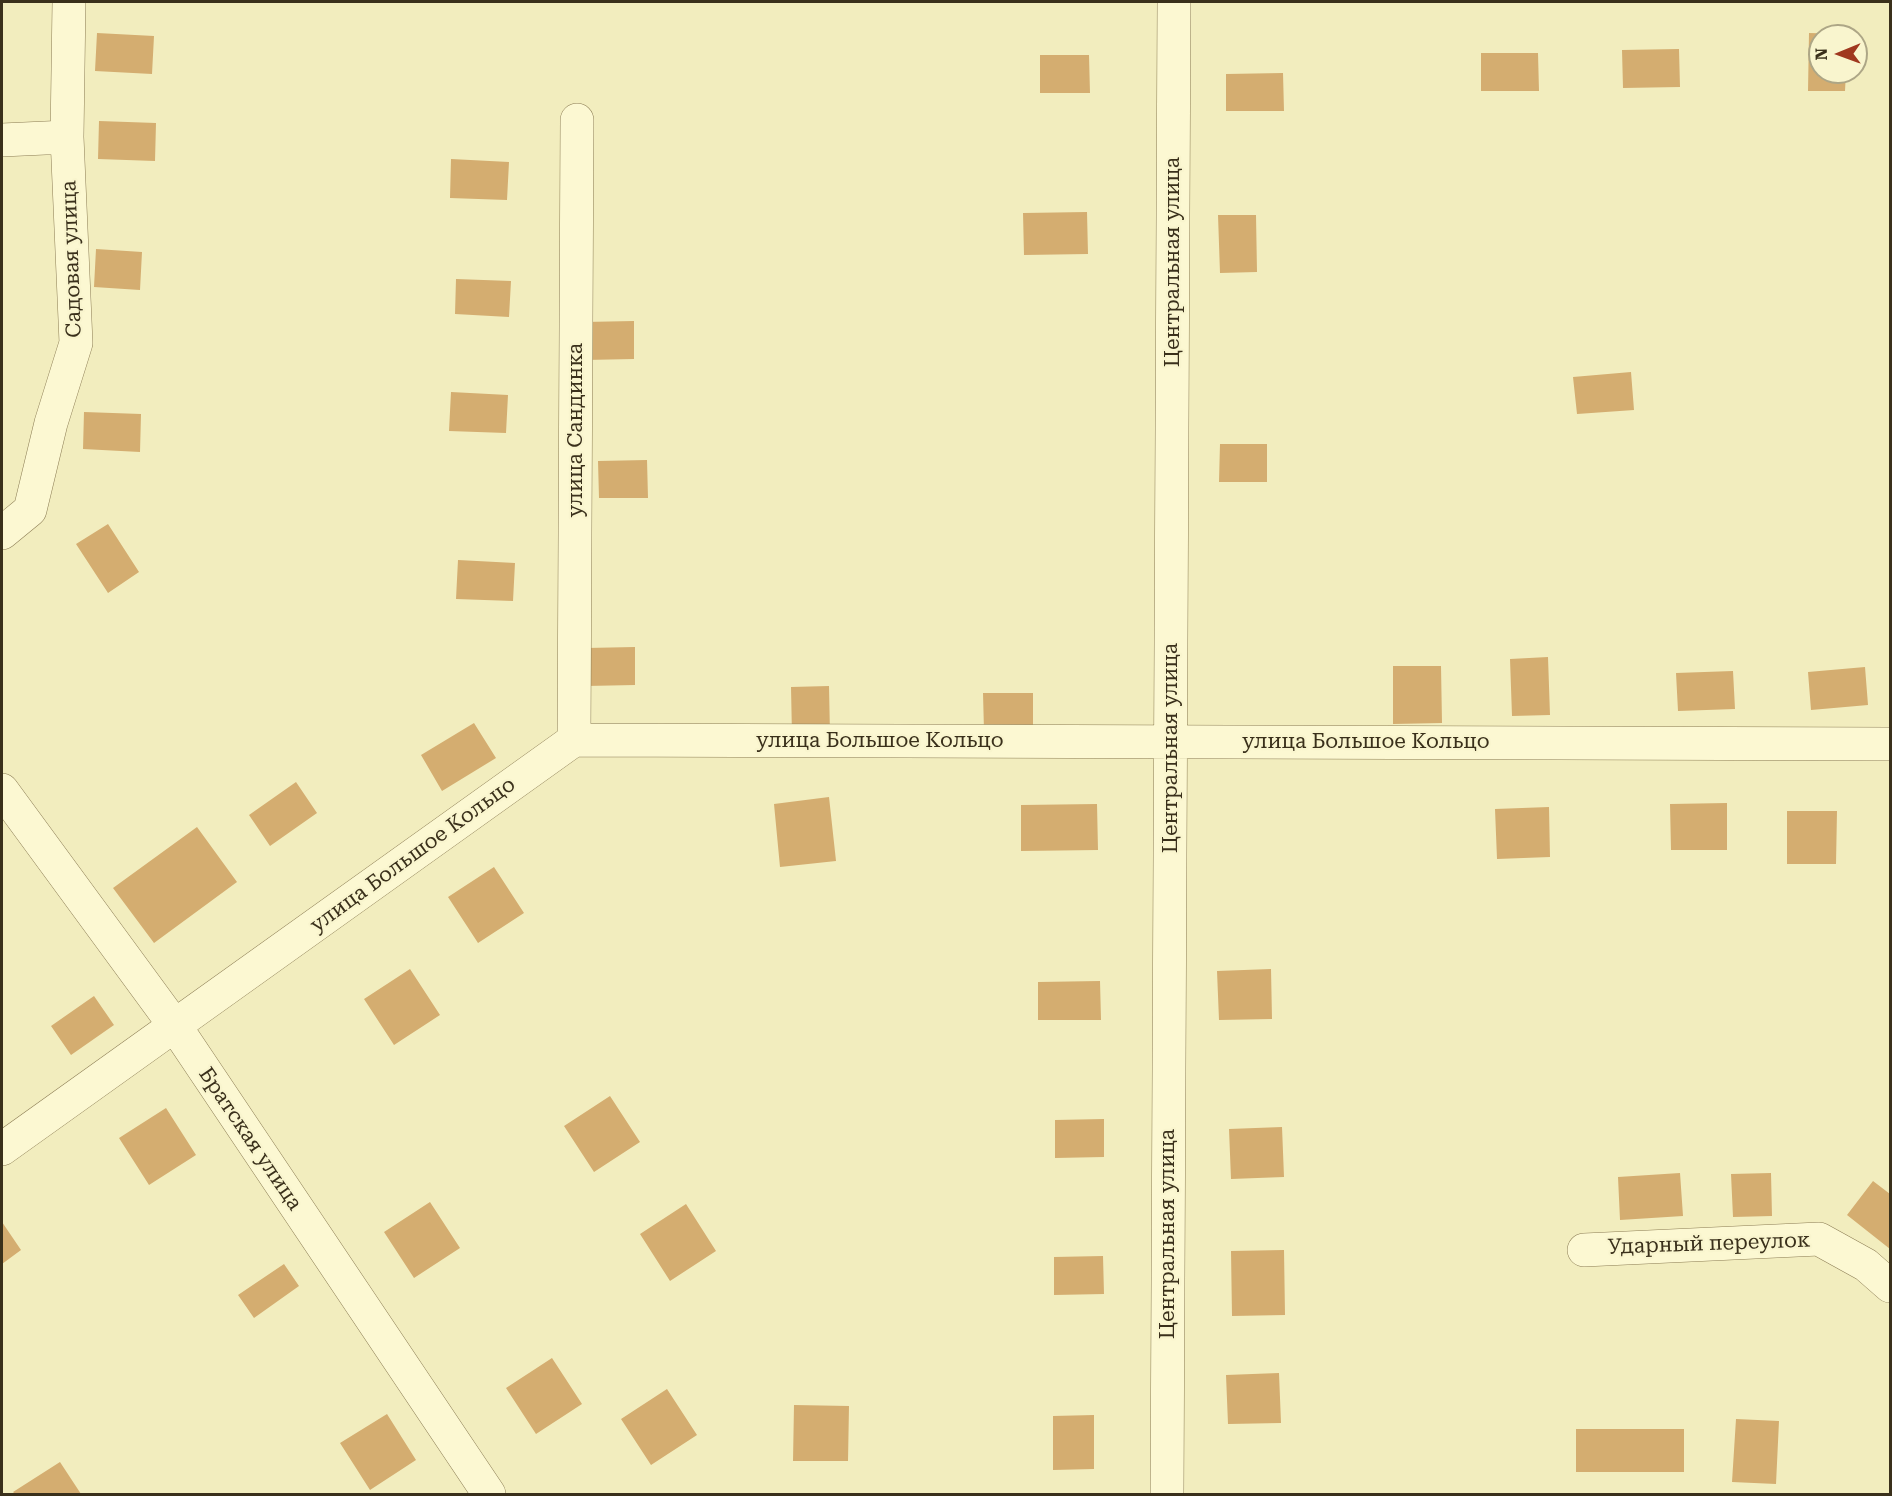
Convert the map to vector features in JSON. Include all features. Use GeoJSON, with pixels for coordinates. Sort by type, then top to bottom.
{"type":"FeatureCollection","features":[{"type":"Feature","properties":{"kind":"street","name":"Садовая улица"},"geometry":{"type":"LineString","coordinates":[[2,533],[30,510],[51,423],[76,343],[67,137],[69,2]]}},
{"type":"Feature","properties":{"kind":"street","name":"Центральная улица"},"geometry":{"type":"LineString","coordinates":[[1167,1494],[1174,2]]}},
{"type":"Feature","properties":{"kind":"street","name":"улица Сандинка"},"geometry":{"type":"LineString","coordinates":[[574,740],[577,120]]}},
{"type":"Feature","properties":{"kind":"street"},"geometry":{"type":"LineString","coordinates":[[2,140],[67,137]]}},
{"type":"Feature","properties":{"kind":"street","name":"улица Большое Кольцо"},"geometry":{"type":"LineString","coordinates":[[2,1149],[574,740],[1890,744]]}},
{"type":"Feature","properties":{"kind":"street","name":"Братская улица"},"geometry":{"type":"LineString","coordinates":[[2,790],[175,1026],[489,1494]]}},
{"type":"Feature","properties":{"kind":"street","name":"Ударный переулок"},"geometry":{"type":"LineString","coordinates":[[1584,1250],[1819,1239],[1866,1265],[1890,1286]]}},
{"type":"Feature","properties":{"kind":"building"},"geometry":{"type":"Polygon","coordinates":[[[97,33],[154,36],[152,74],[95,71],[97,33]]]}},
{"type":"Feature","properties":{"kind":"building"},"geometry":{"type":"Polygon","coordinates":[[[1679,49],[1680,87],[1623,88],[1622,50],[1679,49]]]}},
{"type":"Feature","properties":{"kind":"building"},"geometry":{"type":"Polygon","coordinates":[[[1481,53],[1538,53],[1539,91],[1481,91],[1481,53]]]}},
{"type":"Feature","properties":{"kind":"building"},"geometry":{"type":"Polygon","coordinates":[[[1040,55],[1089,55],[1090,93],[1040,93],[1040,55]]]}},
{"type":"Feature","properties":{"kind":"building"},"geometry":{"type":"Polygon","coordinates":[[[1283,73],[1284,111],[1226,111],[1226,74],[1283,73]]]}},
{"type":"Feature","properties":{"kind":"building"},"geometry":{"type":"Polygon","coordinates":[[[1808,84],[1845,84],[1845,91],[1808,91],[1808,84]]]}},
{"type":"Feature","properties":{"kind":"building"},"geometry":{"type":"Polygon","coordinates":[[[99,121],[156,123],[155,161],[98,159],[99,121]]]}},
{"type":"Feature","properties":{"kind":"building"},"geometry":{"type":"Polygon","coordinates":[[[451,159],[509,162],[507,200],[450,198],[451,159]]]}},
{"type":"Feature","properties":{"kind":"building"},"geometry":{"type":"Polygon","coordinates":[[[1087,212],[1088,254],[1024,255],[1023,213],[1087,212]]]}},
{"type":"Feature","properties":{"kind":"building"},"geometry":{"type":"Polygon","coordinates":[[[1218,215],[1256,215],[1257,272],[1220,273],[1218,215]]]}},
{"type":"Feature","properties":{"kind":"building"},"geometry":{"type":"Polygon","coordinates":[[[96,249],[142,252],[140,290],[94,287],[96,249]]]}},
{"type":"Feature","properties":{"kind":"building"},"geometry":{"type":"Polygon","coordinates":[[[456,279],[511,281],[509,317],[455,314],[456,279]]]}},
{"type":"Feature","properties":{"kind":"building"},"geometry":{"type":"Polygon","coordinates":[[[634,321],[634,359],[585,360],[584,322],[634,321]]]}},
{"type":"Feature","properties":{"kind":"building"},"geometry":{"type":"Polygon","coordinates":[[[1631,372],[1634,410],[1577,414],[1573,377],[1631,372]]]}},
{"type":"Feature","properties":{"kind":"building"},"geometry":{"type":"Polygon","coordinates":[[[451,392],[508,395],[506,433],[449,431],[451,392]]]}},
{"type":"Feature","properties":{"kind":"building"},"geometry":{"type":"Polygon","coordinates":[[[84,412],[141,414],[140,452],[83,449],[84,412]]]}},
{"type":"Feature","properties":{"kind":"building"},"geometry":{"type":"Polygon","coordinates":[[[1220,444],[1267,444],[1267,482],[1219,482],[1220,444]]]}},
{"type":"Feature","properties":{"kind":"building"},"geometry":{"type":"Polygon","coordinates":[[[647,460],[648,498],[599,498],[598,461],[647,460]]]}},
{"type":"Feature","properties":{"kind":"building"},"geometry":{"type":"Polygon","coordinates":[[[108,524],[139,572],[108,593],[76,544],[108,524]]]}},
{"type":"Feature","properties":{"kind":"building"},"geometry":{"type":"Polygon","coordinates":[[[458,560],[515,563],[513,601],[456,599],[458,560]]]}},
{"type":"Feature","properties":{"kind":"building"},"geometry":{"type":"Polygon","coordinates":[[[635,647],[635,685],[586,686],[586,648],[635,647]]]}},
{"type":"Feature","properties":{"kind":"building"},"geometry":{"type":"Polygon","coordinates":[[[1548,657],[1550,715],[1512,716],[1510,659],[1548,657]]]}},
{"type":"Feature","properties":{"kind":"building"},"geometry":{"type":"Polygon","coordinates":[[[1393,666],[1441,666],[1442,723],[1393,724],[1393,666]]]}},
{"type":"Feature","properties":{"kind":"building"},"geometry":{"type":"Polygon","coordinates":[[[1865,667],[1868,705],[1811,710],[1808,672],[1865,667]]]}},
{"type":"Feature","properties":{"kind":"building"},"geometry":{"type":"Polygon","coordinates":[[[1733,671],[1735,709],[1678,711],[1676,673],[1733,671]]]}},
{"type":"Feature","properties":{"kind":"building"},"geometry":{"type":"Polygon","coordinates":[[[829,686],[830,735],[792,736],[791,687],[829,686]]]}},
{"type":"Feature","properties":{"kind":"building"},"geometry":{"type":"Polygon","coordinates":[[[983,693],[1033,693],[1033,730],[984,731],[983,693]]]}},
{"type":"Feature","properties":{"kind":"building"},"geometry":{"type":"Polygon","coordinates":[[[474,723],[496,758],[442,791],[421,755],[474,723]]]}},
{"type":"Feature","properties":{"kind":"building"},"geometry":{"type":"Polygon","coordinates":[[[296,782],[317,813],[270,846],[249,815],[296,782]]]}},
{"type":"Feature","properties":{"kind":"building"},"geometry":{"type":"Polygon","coordinates":[[[829,797],[836,861],[780,867],[774,804],[829,797]]]}},
{"type":"Feature","properties":{"kind":"building"},"geometry":{"type":"Polygon","coordinates":[[[1727,803],[1727,850],[1671,850],[1670,804],[1727,803]]]}},
{"type":"Feature","properties":{"kind":"building"},"geometry":{"type":"Polygon","coordinates":[[[1097,804],[1098,850],[1021,851],[1021,805],[1097,804]]]}},
{"type":"Feature","properties":{"kind":"building"},"geometry":{"type":"Polygon","coordinates":[[[1549,807],[1550,857],[1497,859],[1495,809],[1549,807]]]}},
{"type":"Feature","properties":{"kind":"building"},"geometry":{"type":"Polygon","coordinates":[[[1787,811],[1837,811],[1836,864],[1787,864],[1787,811]]]}},
{"type":"Feature","properties":{"kind":"building"},"geometry":{"type":"Polygon","coordinates":[[[197,827],[237,882],[154,943],[113,888],[197,827]]]}},
{"type":"Feature","properties":{"kind":"building"},"geometry":{"type":"Polygon","coordinates":[[[494,867],[524,913],[478,943],[448,897],[494,867]]]}},
{"type":"Feature","properties":{"kind":"building"},"geometry":{"type":"Polygon","coordinates":[[[410,969],[440,1015],[394,1045],[364,999],[410,969]]]}},
{"type":"Feature","properties":{"kind":"building"},"geometry":{"type":"Polygon","coordinates":[[[1271,969],[1272,1019],[1219,1020],[1217,971],[1271,969]]]}},
{"type":"Feature","properties":{"kind":"building"},"geometry":{"type":"Polygon","coordinates":[[[1100,981],[1101,1020],[1038,1020],[1038,982],[1100,981]]]}},
{"type":"Feature","properties":{"kind":"building"},"geometry":{"type":"Polygon","coordinates":[[[94,996],[114,1025],[71,1055],[51,1026],[94,996]]]}},
{"type":"Feature","properties":{"kind":"building"},"geometry":{"type":"Polygon","coordinates":[[[610,1096],[640,1142],[594,1172],[564,1126],[610,1096]]]}},
{"type":"Feature","properties":{"kind":"building"},"geometry":{"type":"Polygon","coordinates":[[[166,1108],[196,1155],[149,1185],[119,1138],[166,1108]]]}},
{"type":"Feature","properties":{"kind":"building"},"geometry":{"type":"Polygon","coordinates":[[[1104,1119],[1104,1157],[1055,1158],[1055,1120],[1104,1119]]]}},
{"type":"Feature","properties":{"kind":"building"},"geometry":{"type":"Polygon","coordinates":[[[1282,1127],[1284,1177],[1231,1179],[1229,1129],[1282,1127]]]}},
{"type":"Feature","properties":{"kind":"building"},"geometry":{"type":"Polygon","coordinates":[[[1680,1173],[1683,1216],[1620,1220],[1618,1177],[1680,1173]]]}},
{"type":"Feature","properties":{"kind":"building"},"geometry":{"type":"Polygon","coordinates":[[[1771,1173],[1772,1216],[1733,1217],[1731,1174],[1771,1173]]]}},
{"type":"Feature","properties":{"kind":"building"},"geometry":{"type":"Polygon","coordinates":[[[1873,1181],[1890,1194],[1890,1249],[1847,1215],[1873,1181]]]}},
{"type":"Feature","properties":{"kind":"building"},"geometry":{"type":"Polygon","coordinates":[[[430,1202],[460,1248],[414,1278],[384,1232],[430,1202]]]}},
{"type":"Feature","properties":{"kind":"building"},"geometry":{"type":"Polygon","coordinates":[[[686,1204],[716,1251],[670,1281],[640,1234],[686,1204]]]}},
{"type":"Feature","properties":{"kind":"building"},"geometry":{"type":"Polygon","coordinates":[[[2,1222],[21,1250],[2,1264],[2,1222]]]}},
{"type":"Feature","properties":{"kind":"building"},"geometry":{"type":"Polygon","coordinates":[[[1284,1250],[1285,1315],[1232,1316],[1231,1251],[1284,1250]]]}},
{"type":"Feature","properties":{"kind":"building"},"geometry":{"type":"Polygon","coordinates":[[[1103,1256],[1104,1294],[1054,1295],[1054,1257],[1103,1256]]]}},
{"type":"Feature","properties":{"kind":"building"},"geometry":{"type":"Polygon","coordinates":[[[284,1264],[299,1286],[254,1318],[238,1295],[284,1264]]]}},
{"type":"Feature","properties":{"kind":"building"},"geometry":{"type":"Polygon","coordinates":[[[552,1358],[582,1404],[536,1434],[506,1388],[552,1358]]]}},
{"type":"Feature","properties":{"kind":"building"},"geometry":{"type":"Polygon","coordinates":[[[1279,1373],[1281,1423],[1228,1424],[1226,1375],[1279,1373]]]}},
{"type":"Feature","properties":{"kind":"building"},"geometry":{"type":"Polygon","coordinates":[[[667,1389],[697,1435],[651,1465],[621,1419],[667,1389]]]}},
{"type":"Feature","properties":{"kind":"building"},"geometry":{"type":"Polygon","coordinates":[[[794,1405],[849,1406],[848,1461],[793,1461],[794,1405]]]}},
{"type":"Feature","properties":{"kind":"building"},"geometry":{"type":"Polygon","coordinates":[[[387,1414],[416,1460],[370,1490],[340,1443],[387,1414]]]}},
{"type":"Feature","properties":{"kind":"building"},"geometry":{"type":"Polygon","coordinates":[[[1094,1415],[1094,1469],[1053,1470],[1053,1416],[1094,1415]]]}},
{"type":"Feature","properties":{"kind":"building"},"geometry":{"type":"Polygon","coordinates":[[[1736,1419],[1779,1421],[1776,1484],[1732,1482],[1736,1419]]]}},
{"type":"Feature","properties":{"kind":"building"},"geometry":{"type":"Polygon","coordinates":[[[1576,1429],[1684,1429],[1684,1472],[1576,1472],[1576,1429]]]}},
{"type":"Feature","properties":{"kind":"building"},"geometry":{"type":"Polygon","coordinates":[[[60,1462],[81,1494],[15,1494],[13,1492],[60,1462]]]}}]}
